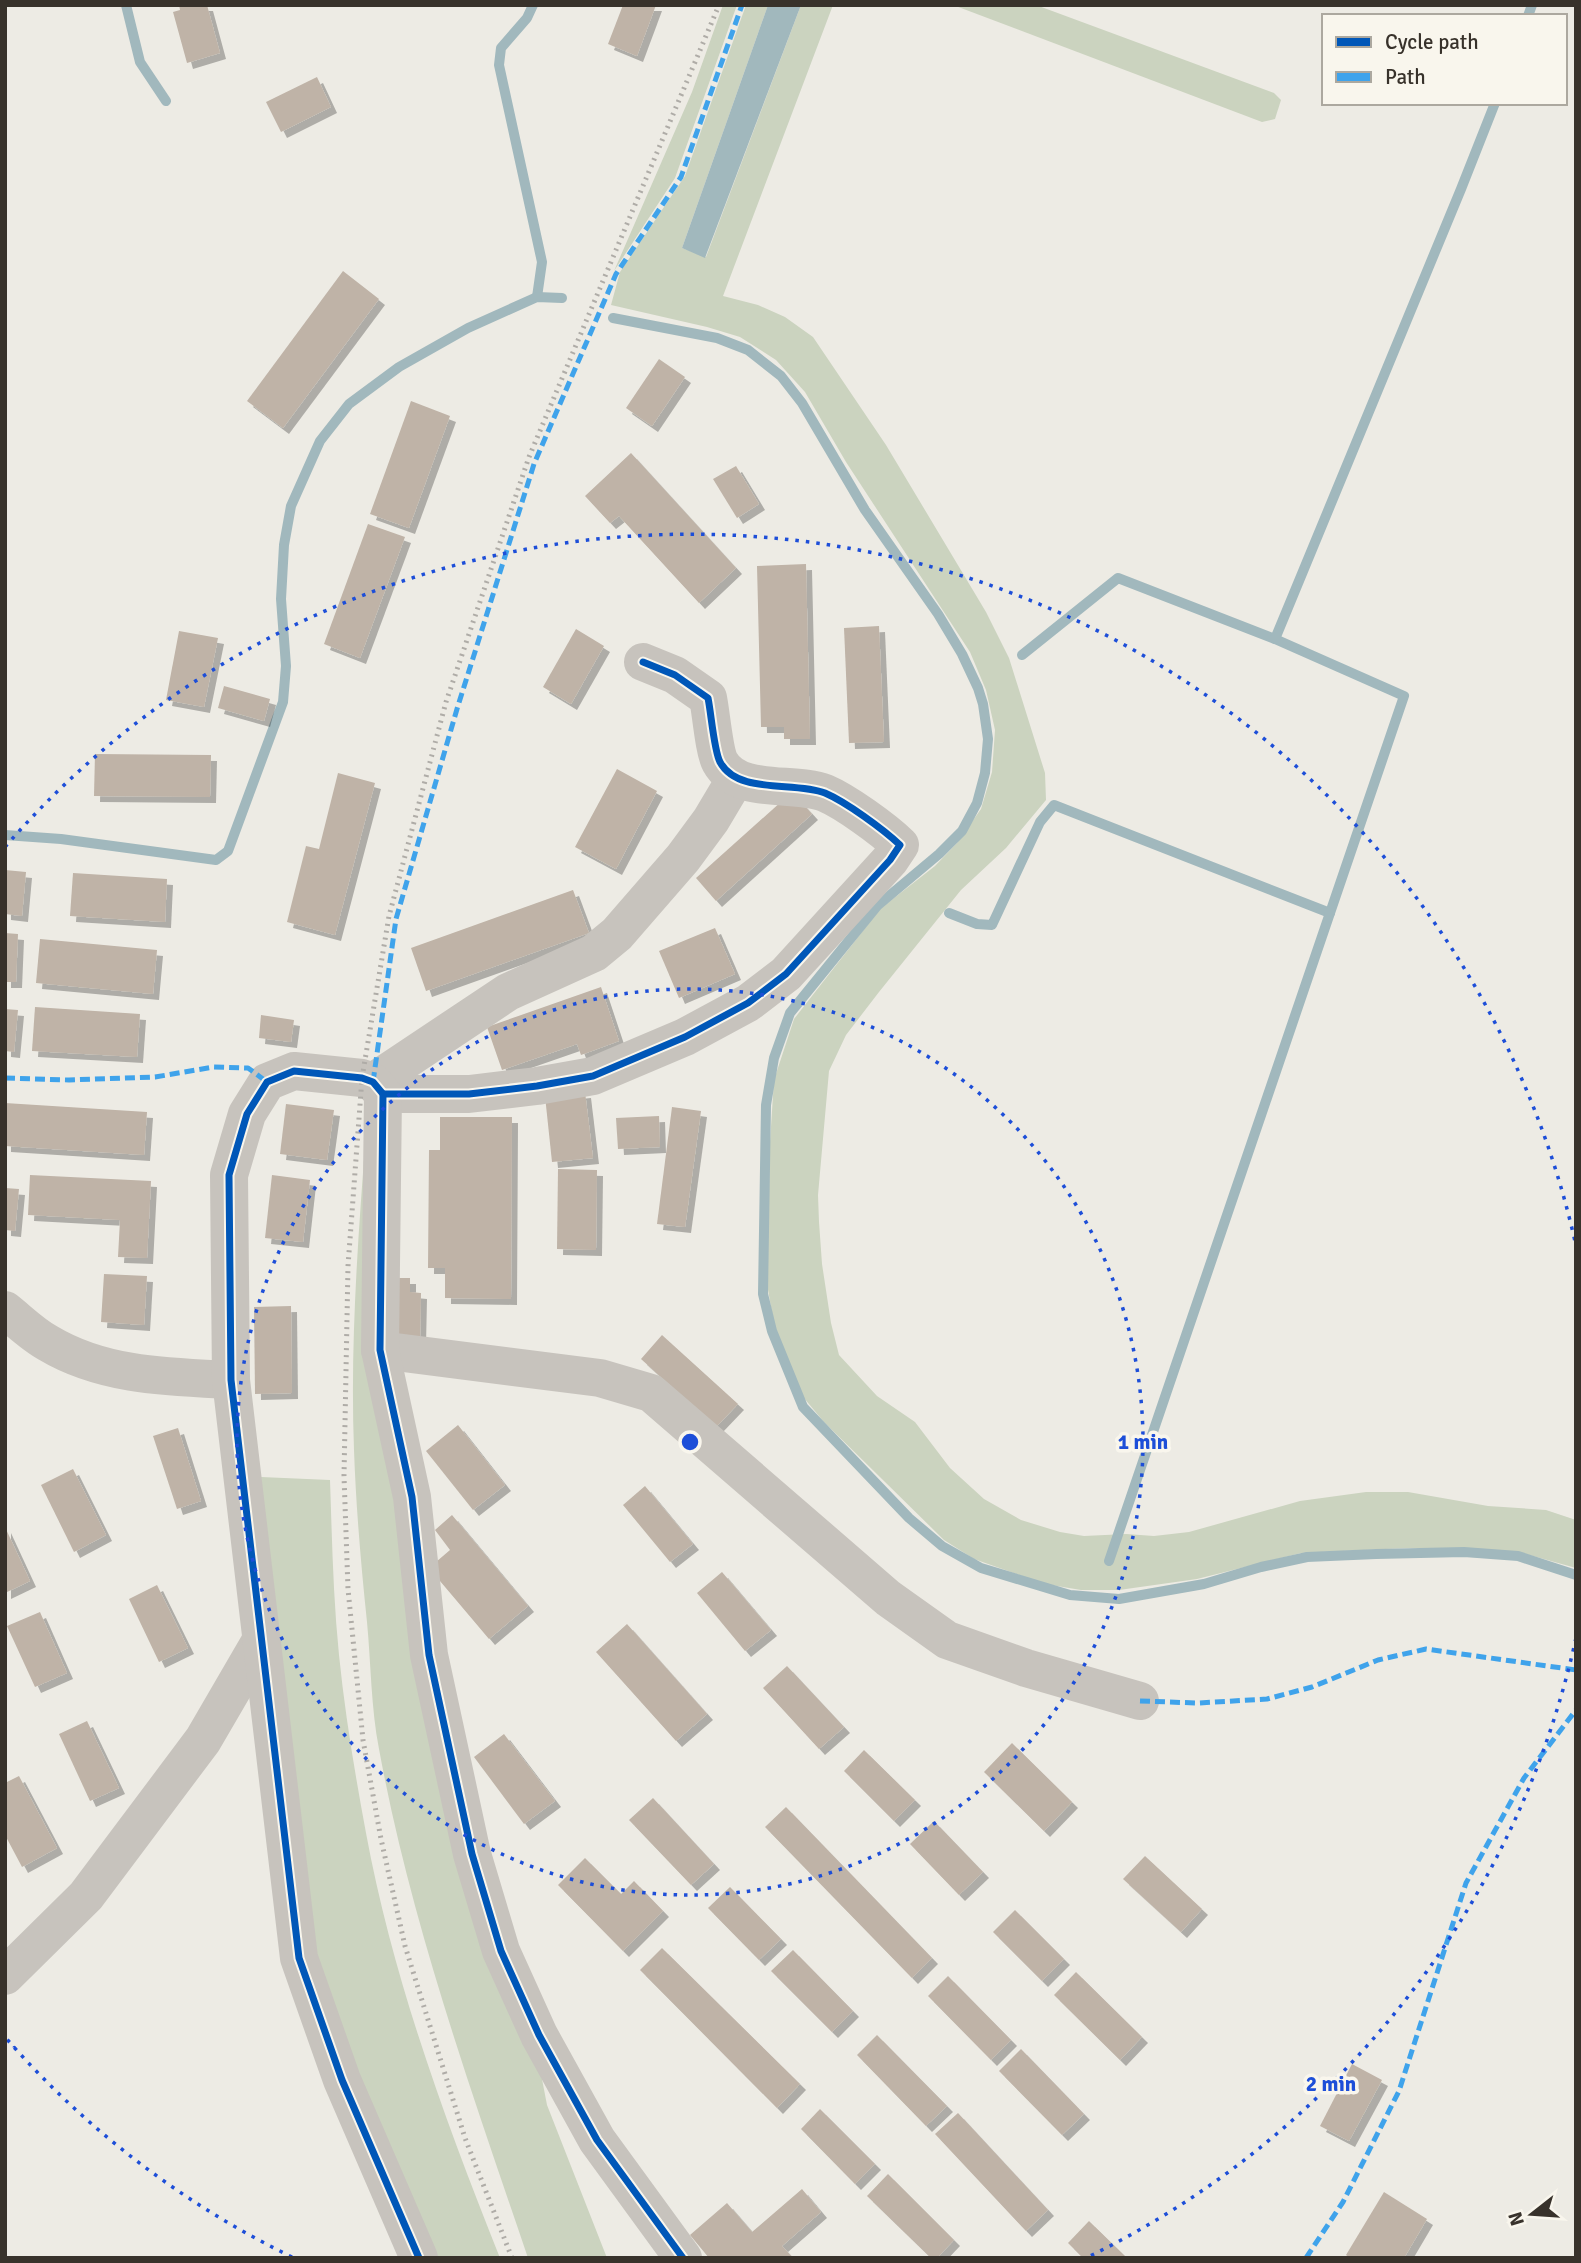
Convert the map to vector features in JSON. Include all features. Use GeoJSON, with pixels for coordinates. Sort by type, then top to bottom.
{"type":"FeatureCollection","features":[{"type":"Feature","properties":{"kind":"street"},"geometry":{"type":"LineString","coordinates":[[419,2258],[342,2080],[299,1958],[231,1380],[229,1175],[247,1114],[267,1082],[294,1071],[378,1088],[469,1094],[593,1076],[685,1037],[748,1003],[786,974],[890,860],[900,845],[888,833],[827,794],[806,787],[749,783],[736,778],[719,761],[708,698],[675,676],[643,662]]}},
{"type":"Feature","properties":{"kind":"street"},"geometry":{"type":"LineString","coordinates":[[378,1088],[508,992],[594,953],[617,934],[683,858],[711,820],[736,778]]}},
{"type":"Feature","properties":{"kind":"street"},"geometry":{"type":"LineString","coordinates":[[378,1088],[380,1350],[412,1497],[429,1655],[472,1854],[501,1951],[539,2035],[597,2140],[683,2258]]}},
{"type":"Feature","properties":{"kind":"street"},"geometry":{"type":"LineString","coordinates":[[5,1310],[46,1342],[78,1359],[143,1375],[231,1380]]}},
{"type":"Feature","properties":{"kind":"street"},"geometry":{"type":"LineString","coordinates":[[380,1350],[600,1378],[651,1393],[888,1598],[947,1640],[1026,1668],[1140,1701]]}},
{"type":"Feature","properties":{"kind":"street"},"geometry":{"type":"LineString","coordinates":[[5,1976],[86,1896],[203,1740],[260,1642]]}},
{"type":"Feature","properties":{"kind":"green space"},"geometry":{"type":"Polygon","coordinates":[[[723,5],[737,5],[675,178],[614,271],[692,92],[723,5]]]}},
{"type":"Feature","properties":{"kind":"green space"},"geometry":{"type":"Polygon","coordinates":[[[746,5],[768,5],[682,248],[706,257],[801,5],[833,5],[723,296],[758,305],[785,317],[813,337],[886,445],[986,612],[1009,658],[1045,773],[1046,800],[1006,848],[961,890],[879,992],[846,1035],[829,1071],[818,1195],[822,1264],[839,1355],[877,1396],[915,1422],[950,1468],[984,1499],[1021,1520],[1060,1532],[1084,1536],[1154,1536],[1189,1532],[1300,1501],[1366,1492],[1408,1492],[1488,1506],[1546,1510],[1576,1520],[1576,1568],[1519,1552],[1407,1548],[1301,1553],[1197,1579],[1119,1590],[1081,1590],[1045,1584],[974,1559],[944,1540],[824,1422],[799,1392],[775,1330],[767,1284],[774,1080],[794,1019],[880,909],[935,866],[957,843],[981,809],[992,772],[995,730],[986,690],[970,652],[846,462],[805,392],[776,360],[740,337],[611,305],[620,272],[685,176],[746,5]]]}},
{"type":"Feature","properties":{"kind":"green space"},"geometry":{"type":"Polygon","coordinates":[[[953,5],[1036,5],[1274,93],[1281,100],[1275,119],[1262,122],[953,5]]]}},
{"type":"Feature","properties":{"kind":"green space"},"geometry":{"type":"Polygon","coordinates":[[[366,1133],[377,1383],[535,2043],[547,2105],[607,2258],[528,2258],[444,2006],[392,1814],[374,1718],[354,1450],[354,1331],[366,1133]]]}},
{"type":"Feature","properties":{"kind":"green space"},"geometry":{"type":"Polygon","coordinates":[[[261,1477],[330,1480],[341,1677],[377,1888],[422,2048],[500,2258],[426,2258],[306,1956],[261,1477]]]}},
{"type":"Feature","properties":{"kind":"water"},"geometry":{"type":"Polygon","coordinates":[[[768,5],[801,5],[705,258],[682,248],[768,5]]]}},
{"type":"Feature","properties":{"kind":"building"},"geometry":{"type":"Polygon","coordinates":[[[179,5],[207,5],[220,53],[187,63],[173,12],[180,10],[179,5]]]}},
{"type":"Feature","properties":{"kind":"building"},"geometry":{"type":"Polygon","coordinates":[[[623,5],[656,5],[637,56],[608,44],[623,5]]]}},
{"type":"Feature","properties":{"kind":"building"},"geometry":{"type":"Polygon","coordinates":[[[317,77],[331,107],[281,132],[266,102],[317,77]]]}},
{"type":"Feature","properties":{"kind":"building"},"geometry":{"type":"Polygon","coordinates":[[[343,271],[379,299],[283,428],[247,401],[343,271]]]}},
{"type":"Feature","properties":{"kind":"building"},"geometry":{"type":"Polygon","coordinates":[[[659,359],[685,377],[652,426],[626,408],[659,359]]]}},
{"type":"Feature","properties":{"kind":"building"},"geometry":{"type":"Polygon","coordinates":[[[411,401],[450,416],[409,528],[370,514],[411,401]]]}},
{"type":"Feature","properties":{"kind":"building"},"geometry":{"type":"Polygon","coordinates":[[[631,453],[736,568],[699,603],[619,516],[610,523],[585,496],[631,453]]]}},
{"type":"Feature","properties":{"kind":"building"},"geometry":{"type":"Polygon","coordinates":[[[736,466],[759,504],[737,518],[713,479],[736,466]]]}},
{"type":"Feature","properties":{"kind":"building"},"geometry":{"type":"Polygon","coordinates":[[[368,524],[405,537],[360,658],[324,644],[368,524]]]}},
{"type":"Feature","properties":{"kind":"building"},"geometry":{"type":"Polygon","coordinates":[[[806,564],[810,739],[784,739],[784,727],[761,727],[757,566],[806,564]]]}},
{"type":"Feature","properties":{"kind":"building"},"geometry":{"type":"Polygon","coordinates":[[[879,626],[884,742],[849,743],[844,628],[879,626]]]}},
{"type":"Feature","properties":{"kind":"building"},"geometry":{"type":"Polygon","coordinates":[[[576,629],[604,646],[571,704],[543,687],[576,629]]]}},
{"type":"Feature","properties":{"kind":"building"},"geometry":{"type":"Polygon","coordinates":[[[179,631],[218,638],[204,707],[166,700],[179,631]]]}},
{"type":"Feature","properties":{"kind":"building"},"geometry":{"type":"Polygon","coordinates":[[[224,686],[270,699],[264,721],[218,708],[224,686]]]}},
{"type":"Feature","properties":{"kind":"building"},"geometry":{"type":"Polygon","coordinates":[[[95,754],[211,755],[210,797],[94,796],[95,754]]]}},
{"type":"Feature","properties":{"kind":"building"},"geometry":{"type":"Polygon","coordinates":[[[617,769],[657,791],[616,869],[575,847],[617,769]]]}},
{"type":"Feature","properties":{"kind":"building"},"geometry":{"type":"Polygon","coordinates":[[[338,773],[375,783],[335,935],[287,922],[306,846],[319,849],[338,773]]]}},
{"type":"Feature","properties":{"kind":"building"},"geometry":{"type":"Polygon","coordinates":[[[792,792],[812,814],[716,901],[696,878],[792,792]]]}},
{"type":"Feature","properties":{"kind":"building"},"geometry":{"type":"Polygon","coordinates":[[[5,870],[26,872],[22,916],[5,914],[5,870]]]}},
{"type":"Feature","properties":{"kind":"building"},"geometry":{"type":"Polygon","coordinates":[[[73,873],[167,879],[165,922],[70,916],[73,873]]]}},
{"type":"Feature","properties":{"kind":"building"},"geometry":{"type":"Polygon","coordinates":[[[573,890],[589,933],[426,991],[411,948],[573,890]]]}},
{"type":"Feature","properties":{"kind":"building"},"geometry":{"type":"Polygon","coordinates":[[[715,928],[735,974],[679,998],[659,951],[715,928]]]}},
{"type":"Feature","properties":{"kind":"building"},"geometry":{"type":"Polygon","coordinates":[[[5,933],[18,934],[16,982],[5,982],[5,933]]]}},
{"type":"Feature","properties":{"kind":"building"},"geometry":{"type":"Polygon","coordinates":[[[40,939],[157,950],[153,994],[36,983],[40,939]]]}},
{"type":"Feature","properties":{"kind":"building"},"geometry":{"type":"Polygon","coordinates":[[[601,987],[619,1041],[581,1055],[577,1044],[502,1070],[487,1027],[601,987]]]}},
{"type":"Feature","properties":{"kind":"building"},"geometry":{"type":"Polygon","coordinates":[[[35,1007],[140,1014],[137,1057],[32,1051],[35,1007]]]}},
{"type":"Feature","properties":{"kind":"building"},"geometry":{"type":"Polygon","coordinates":[[[5,1009],[18,1010],[14,1052],[5,1051],[5,1009]]]}},
{"type":"Feature","properties":{"kind":"building"},"geometry":{"type":"Polygon","coordinates":[[[261,1015],[294,1020],[291,1042],[259,1038],[261,1015]]]}},
{"type":"Feature","properties":{"kind":"building"},"geometry":{"type":"Polygon","coordinates":[[[585,1092],[593,1158],[552,1162],[545,1096],[585,1092]]]}},
{"type":"Feature","properties":{"kind":"building"},"geometry":{"type":"Polygon","coordinates":[[[5,1103],[147,1112],[144,1155],[5,1146],[5,1103]]]}},
{"type":"Feature","properties":{"kind":"building"},"geometry":{"type":"Polygon","coordinates":[[[286,1104],[334,1110],[327,1160],[280,1154],[286,1104]]]}},
{"type":"Feature","properties":{"kind":"building"},"geometry":{"type":"Polygon","coordinates":[[[672,1107],[701,1111],[685,1227],[657,1224],[672,1107]]]}},
{"type":"Feature","properties":{"kind":"building"},"geometry":{"type":"Polygon","coordinates":[[[659,1116],[660,1147],[618,1149],[616,1118],[659,1116]]]}},
{"type":"Feature","properties":{"kind":"building"},"geometry":{"type":"Polygon","coordinates":[[[440,1117],[512,1117],[511,1299],[445,1298],[445,1268],[428,1268],[429,1150],[440,1150],[440,1117]]]}},
{"type":"Feature","properties":{"kind":"building"},"geometry":{"type":"Polygon","coordinates":[[[558,1169],[597,1170],[596,1250],[557,1249],[558,1169]]]}},
{"type":"Feature","properties":{"kind":"building"},"geometry":{"type":"Polygon","coordinates":[[[30,1175],[151,1181],[147,1258],[118,1257],[120,1220],[28,1215],[30,1175]]]}},
{"type":"Feature","properties":{"kind":"building"},"geometry":{"type":"Polygon","coordinates":[[[272,1175],[310,1180],[303,1242],[265,1238],[272,1175]]]}},
{"type":"Feature","properties":{"kind":"building"},"geometry":{"type":"Polygon","coordinates":[[[5,1188],[19,1189],[15,1231],[5,1230],[5,1188]]]}},
{"type":"Feature","properties":{"kind":"building"},"geometry":{"type":"Polygon","coordinates":[[[104,1274],[147,1276],[144,1325],[101,1322],[104,1274]]]}},
{"type":"Feature","properties":{"kind":"building"},"geometry":{"type":"Polygon","coordinates":[[[392,1278],[410,1278],[410,1292],[421,1293],[420,1339],[391,1339],[392,1278]]]}},
{"type":"Feature","properties":{"kind":"building"},"geometry":{"type":"Polygon","coordinates":[[[291,1306],[292,1393],[255,1394],[254,1307],[291,1306]]]}},
{"type":"Feature","properties":{"kind":"building"},"geometry":{"type":"Polygon","coordinates":[[[662,1335],[738,1404],[716,1427],[641,1359],[662,1335]]]}},
{"type":"Feature","properties":{"kind":"building"},"geometry":{"type":"Polygon","coordinates":[[[458,1425],[505,1485],[473,1510],[426,1451],[458,1425]]]}},
{"type":"Feature","properties":{"kind":"building"},"geometry":{"type":"Polygon","coordinates":[[[178,1428],[201,1501],[177,1509],[153,1436],[178,1428]]]}},
{"type":"Feature","properties":{"kind":"building"},"geometry":{"type":"Polygon","coordinates":[[[73,1469],[106,1535],[74,1552],[41,1485],[73,1469]]]}},
{"type":"Feature","properties":{"kind":"building"},"geometry":{"type":"Polygon","coordinates":[[[645,1486],[693,1544],[670,1562],[623,1505],[645,1486]]]}},
{"type":"Feature","properties":{"kind":"building"},"geometry":{"type":"Polygon","coordinates":[[[452,1515],[528,1606],[489,1639],[429,1568],[450,1550],[435,1530],[452,1515]]]}},
{"type":"Feature","properties":{"kind":"building"},"geometry":{"type":"Polygon","coordinates":[[[5,1527],[30,1581],[5,1593],[5,1527]]]}},
{"type":"Feature","properties":{"kind":"building"},"geometry":{"type":"Polygon","coordinates":[[[722,1572],[771,1630],[745,1651],[697,1593],[722,1572]]]}},
{"type":"Feature","properties":{"kind":"building"},"geometry":{"type":"Polygon","coordinates":[[[157,1585],[188,1648],[159,1662],[129,1599],[157,1585]]]}},
{"type":"Feature","properties":{"kind":"building"},"geometry":{"type":"Polygon","coordinates":[[[40,1612],[67,1673],[35,1687],[7,1626],[40,1612]]]}},
{"type":"Feature","properties":{"kind":"building"},"geometry":{"type":"Polygon","coordinates":[[[627,1624],[707,1714],[676,1741],[596,1652],[627,1624]]]}},
{"type":"Feature","properties":{"kind":"building"},"geometry":{"type":"Polygon","coordinates":[[[787,1666],[844,1727],[819,1749],[763,1688],[787,1666]]]}},
{"type":"Feature","properties":{"kind":"building"},"geometry":{"type":"Polygon","coordinates":[[[87,1721],[119,1788],[90,1801],[59,1734],[87,1721]]]}},
{"type":"Feature","properties":{"kind":"building"},"geometry":{"type":"Polygon","coordinates":[[[504,1734],[555,1801],[524,1824],[474,1757],[504,1734]]]}},
{"type":"Feature","properties":{"kind":"building"},"geometry":{"type":"Polygon","coordinates":[[[1012,1743],[1072,1802],[1044,1831],[984,1772],[1012,1743]]]}},
{"type":"Feature","properties":{"kind":"building"},"geometry":{"type":"Polygon","coordinates":[[[864,1750],[915,1800],[894,1821],[844,1771],[864,1750]]]}},
{"type":"Feature","properties":{"kind":"building"},"geometry":{"type":"Polygon","coordinates":[[[19,1776],[57,1848],[22,1867],[5,1835],[5,1783],[19,1776]]]}},
{"type":"Feature","properties":{"kind":"building"},"geometry":{"type":"Polygon","coordinates":[[[653,1798],[714,1864],[691,1885],[629,1820],[653,1798]]]}},
{"type":"Feature","properties":{"kind":"building"},"geometry":{"type":"Polygon","coordinates":[[[786,1807],[932,1958],[912,1978],[765,1827],[786,1807]]]}},
{"type":"Feature","properties":{"kind":"building"},"geometry":{"type":"Polygon","coordinates":[[[934,1821],[983,1872],[959,1895],[910,1844],[934,1821]]]}},
{"type":"Feature","properties":{"kind":"building"},"geometry":{"type":"Polygon","coordinates":[[[1145,1856],[1202,1909],[1181,1932],[1123,1879],[1145,1856]]]}},
{"type":"Feature","properties":{"kind":"building"},"geometry":{"type":"Polygon","coordinates":[[[585,1858],[621,1894],[634,1881],[663,1911],[623,1951],[558,1885],[585,1858]]]}},
{"type":"Feature","properties":{"kind":"building"},"geometry":{"type":"Polygon","coordinates":[[[730,1887],[781,1939],[759,1960],[708,1908],[730,1887]]]}},
{"type":"Feature","properties":{"kind":"building"},"geometry":{"type":"Polygon","coordinates":[[[1015,1910],[1064,1959],[1042,1981],[993,1932],[1015,1910]]]}},
{"type":"Feature","properties":{"kind":"building"},"geometry":{"type":"Polygon","coordinates":[[[662,1948],[800,2084],[777,2108],[640,1970],[662,1948]]]}},
{"type":"Feature","properties":{"kind":"building"},"geometry":{"type":"Polygon","coordinates":[[[793,1950],[853,2011],[832,2032],[771,1971],[793,1950]]]}},
{"type":"Feature","properties":{"kind":"building"},"geometry":{"type":"Polygon","coordinates":[[[1076,1972],[1142,2037],[1120,2060],[1054,1995],[1076,1972]]]}},
{"type":"Feature","properties":{"kind":"building"},"geometry":{"type":"Polygon","coordinates":[[[948,1976],[1011,2040],[991,2060],[928,1996],[948,1976]]]}},
{"type":"Feature","properties":{"kind":"building"},"geometry":{"type":"Polygon","coordinates":[[[877,2035],[947,2106],[926,2126],[857,2055],[877,2035]]]}},
{"type":"Feature","properties":{"kind":"building"},"geometry":{"type":"Polygon","coordinates":[[[1021,2049],[1084,2114],[1062,2135],[999,2071],[1021,2049]]]}},
{"type":"Feature","properties":{"kind":"building"},"geometry":{"type":"Polygon","coordinates":[[[1352,2064],[1382,2080],[1349,2141],[1320,2126],[1352,2064]]]}},
{"type":"Feature","properties":{"kind":"building"},"geometry":{"type":"Polygon","coordinates":[[[820,2109],[875,2164],[855,2184],[801,2129],[820,2109]]]}},
{"type":"Feature","properties":{"kind":"building"},"geometry":{"type":"Polygon","coordinates":[[[958,2113],[1048,2210],[1026,2231],[935,2134],[958,2113]]]}},
{"type":"Feature","properties":{"kind":"building"},"geometry":{"type":"Polygon","coordinates":[[[888,2174],[954,2240],[937,2258],[931,2258],[867,2196],[888,2174]]]}},
{"type":"Feature","properties":{"kind":"building"},"geometry":{"type":"Polygon","coordinates":[[[802,2189],[821,2212],[782,2246],[793,2258],[709,2258],[690,2235],[727,2203],[752,2232],[802,2189]]]}},
{"type":"Feature","properties":{"kind":"building"},"geometry":{"type":"Polygon","coordinates":[[[1384,2192],[1427,2219],[1404,2258],[1350,2258],[1346,2255],[1384,2192]]]}},
{"type":"Feature","properties":{"kind":"building"},"geometry":{"type":"Polygon","coordinates":[[[1089,2221],[1127,2258],[1083,2258],[1068,2243],[1089,2221]]]}},
{"type":"Feature","properties":{"kind":"waterway"},"geometry":{"type":"LineString","coordinates":[[126,5],[140,62],[166,101]]}},
{"type":"Feature","properties":{"kind":"waterway"},"geometry":{"type":"LineString","coordinates":[[533,5],[527,18],[501,48],[499,65],[542,262],[537,297]]}},
{"type":"Feature","properties":{"kind":"waterway"},"geometry":{"type":"LineString","coordinates":[[1529,14],[1532,5]]}},
{"type":"Feature","properties":{"kind":"waterway"},"geometry":{"type":"LineString","coordinates":[[1109,1561],[1404,696],[1275,639],[1494,105]]}},
{"type":"Feature","properties":{"kind":"waterway"},"geometry":{"type":"LineString","coordinates":[[5,835],[61,839],[216,860],[228,851],[283,702],[286,666],[281,599],[284,545],[291,506],[320,441],[349,404],[399,367],[468,328],[537,297],[562,298]]}},
{"type":"Feature","properties":{"kind":"waterway"},"geometry":{"type":"LineString","coordinates":[[613,318],[717,338],[748,350],[781,376],[802,403],[865,510],[938,614],[962,654],[983,704],[988,739],[985,773],[977,803],[962,831],[877,906],[790,1013],[774,1058],[766,1105],[763,1294],[772,1331],[803,1407],[909,1518],[942,1546],[981,1568],[1070,1595],[1119,1599],[1204,1584],[1307,1557],[1376,1554],[1464,1552],[1518,1556],[1576,1575]]}},
{"type":"Feature","properties":{"kind":"waterway"},"geometry":{"type":"LineString","coordinates":[[1022,655],[1118,578],[1275,639]]}},
{"type":"Feature","properties":{"kind":"waterway"},"geometry":{"type":"LineString","coordinates":[[949,913],[977,924],[992,925],[1040,822],[1054,805],[1330,913]]}},
{"type":"Feature","properties":{"kind":"railway"},"geometry":{"type":"LineString","coordinates":[[512,2258],[465,2138],[405,1946],[381,1839],[363,1740],[348,1589],[344,1476],[348,1266],[362,1078],[389,916],[446,702],[529,457],[719,5]]}},
{"type":"Feature","properties":{"kind":"marked path"},"geometry":{"type":"LineString","coordinates":[[373,1082],[396,919],[457,709],[534,464],[616,274],[681,177],[742,5]]}},
{"type":"Feature","properties":{"kind":"marked path"},"geometry":{"type":"LineString","coordinates":[[5,1078],[69,1080],[155,1077],[214,1067],[248,1068],[267,1082]]}},
{"type":"Feature","properties":{"kind":"marked path"},"geometry":{"type":"LineString","coordinates":[[1140,1701],[1198,1703],[1267,1699],[1312,1687],[1378,1660],[1426,1649],[1576,1670]]}},
{"type":"Feature","properties":{"kind":"marked path"},"geometry":{"type":"LineString","coordinates":[[1306,2258],[1343,2202],[1399,2091],[1466,1883],[1524,1778],[1576,1710]]}},
{"type":"Feature","properties":{"kind":"cycle path"},"geometry":{"type":"LineString","coordinates":[[383,1094],[469,1094],[593,1076],[685,1037],[748,1003],[786,974],[890,860],[900,845],[864,816],[825,793],[753,783],[728,772],[718,757],[708,698],[675,675],[643,662]]}},
{"type":"Feature","properties":{"kind":"cycle path"},"geometry":{"type":"LineString","coordinates":[[419,2258],[342,2080],[299,1958],[231,1380],[229,1175],[247,1114],[267,1082],[294,1071],[362,1078],[373,1082],[383,1094],[380,1350],[412,1497],[429,1655],[472,1854],[501,1951],[539,2035],[597,2140],[683,2258]]}}]}
